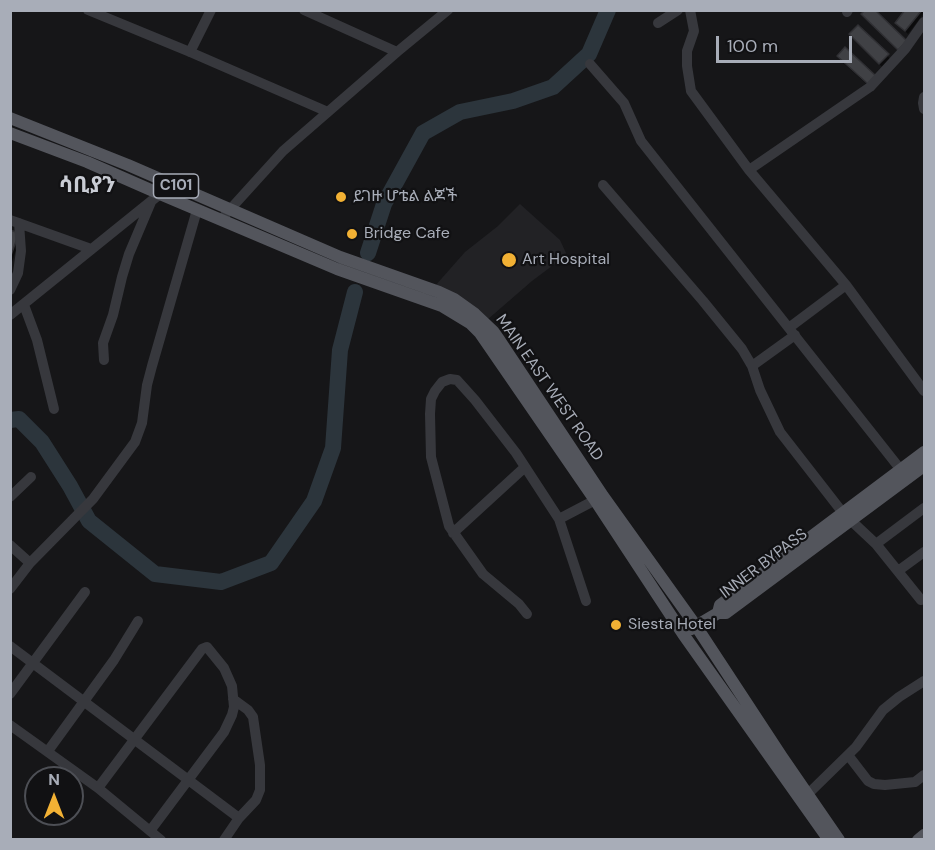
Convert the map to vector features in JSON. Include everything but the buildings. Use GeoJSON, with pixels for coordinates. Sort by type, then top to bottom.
{"type":"FeatureCollection","features":[{"type":"Feature","properties":{"kind":"main road","name":"MAIN EAST WEST ROAD"},"geometry":{"type":"LineString","coordinates":[[14,119],[128,165],[225,215],[338,263],[417,290],[454,299],[475,314],[493,331],[495,344],[634,550],[683,634],[839,840]]}},
{"type":"Feature","properties":{"kind":"main road","name":"MAIN EAST WEST ROAD"},"geometry":{"type":"LineString","coordinates":[[11,135],[87,162],[156,198],[197,210],[225,215]]}},
{"type":"Feature","properties":{"kind":"main road","name":"INNER BYPASS"},"geometry":{"type":"LineString","coordinates":[[683,634],[718,613],[726,613],[924,453]]}},
{"type":"Feature","properties":{"kind":"main road","name":"INNER BYPASS"},"geometry":{"type":"LineString","coordinates":[[846,517],[924,466]]}},
{"type":"Feature","properties":{"kind":"main road","name":"MAIN EAST WEST ROAD"},"geometry":{"type":"LineString","coordinates":[[634,550],[696,626],[804,796],[829,840]]}},
{"type":"Feature","properties":{"kind":"main road"},"geometry":{"type":"LineString","coordinates":[[918,840],[924,835]]}},
{"type":"Feature","properties":{"kind":"street"},"geometry":{"type":"LineString","coordinates":[[88,10],[114,15],[190,52],[328,112]]}},
{"type":"Feature","properties":{"kind":"street"},"geometry":{"type":"LineString","coordinates":[[190,52],[211,10]]}},
{"type":"Feature","properties":{"kind":"street"},"geometry":{"type":"LineString","coordinates":[[304,10],[397,52]]}},
{"type":"Feature","properties":{"kind":"street"},"geometry":{"type":"LineString","coordinates":[[225,215],[283,151],[448,10]]}},
{"type":"Feature","properties":{"kind":"street"},"geometry":{"type":"LineString","coordinates":[[658,23],[678,10]]}},
{"type":"Feature","properties":{"kind":"street"},"geometry":{"type":"LineString","coordinates":[[690,10],[694,31],[687,51],[691,91],[749,170],[846,285],[924,391]]}},
{"type":"Feature","properties":{"kind":"street"},"geometry":{"type":"LineString","coordinates":[[749,170],[870,87],[905,49],[924,22]]}},
{"type":"Feature","properties":{"kind":"street"},"geometry":{"type":"LineString","coordinates":[[590,64],[624,103],[641,141],[901,470]]}},
{"type":"Feature","properties":{"kind":"street"},"geometry":{"type":"LineString","coordinates":[[924,97],[924,108]]}},
{"type":"Feature","properties":{"kind":"street"},"geometry":{"type":"LineString","coordinates":[[11,135],[14,119]]}},
{"type":"Feature","properties":{"kind":"street"},"geometry":{"type":"LineString","coordinates":[[603,185],[742,349],[752,366],[760,390],[780,432],[846,517],[876,544],[921,600]]}},
{"type":"Feature","properties":{"kind":"street"},"geometry":{"type":"LineString","coordinates":[[10,315],[156,198]]}},
{"type":"Feature","properties":{"kind":"street"},"geometry":{"type":"LineString","coordinates":[[104,360],[103,344],[129,254],[156,198]]}},
{"type":"Feature","properties":{"kind":"street"},"geometry":{"type":"LineString","coordinates":[[10,589],[30,563],[93,499],[131,450],[139,433],[152,366],[197,210]]}},
{"type":"Feature","properties":{"kind":"street"},"geometry":{"type":"LineString","coordinates":[[15,222],[91,249]]}},
{"type":"Feature","properties":{"kind":"street"},"geometry":{"type":"LineString","coordinates":[[10,290],[18,273],[21,251],[15,222]]}},
{"type":"Feature","properties":{"kind":"street"},"geometry":{"type":"LineString","coordinates":[[752,366],[846,285]]}},
{"type":"Feature","properties":{"kind":"street"},"geometry":{"type":"LineString","coordinates":[[24,305],[37,340],[54,410]]}},
{"type":"Feature","properties":{"kind":"street"},"geometry":{"type":"LineString","coordinates":[[527,614],[519,604],[483,573],[449,525],[431,457],[431,399],[442,382],[450,379],[458,380],[475,400],[525,467],[559,519],[586,601]]}},
{"type":"Feature","properties":{"kind":"street"},"geometry":{"type":"LineString","coordinates":[[453,533],[525,467]]}},
{"type":"Feature","properties":{"kind":"street"},"geometry":{"type":"LineString","coordinates":[[10,497],[31,477]]}},
{"type":"Feature","properties":{"kind":"street"},"geometry":{"type":"LineString","coordinates":[[559,519],[599,498]]}},
{"type":"Feature","properties":{"kind":"street"},"geometry":{"type":"LineString","coordinates":[[876,544],[924,508]]}},
{"type":"Feature","properties":{"kind":"street"},"geometry":{"type":"LineString","coordinates":[[10,545],[30,563]]}},
{"type":"Feature","properties":{"kind":"street"},"geometry":{"type":"LineString","coordinates":[[898,571],[924,552]]}},
{"type":"Feature","properties":{"kind":"street"},"geometry":{"type":"LineString","coordinates":[[10,694],[85,592]]}},
{"type":"Feature","properties":{"kind":"street"},"geometry":{"type":"LineString","coordinates":[[48,751],[114,660],[138,621]]}},
{"type":"Feature","properties":{"kind":"street"},"geometry":{"type":"LineString","coordinates":[[10,646],[239,818]]}},
{"type":"Feature","properties":{"kind":"street"},"geometry":{"type":"LineString","coordinates":[[98,788],[204,647],[207,647],[224,668],[232,686],[232,715],[224,732],[150,831]]}},
{"type":"Feature","properties":{"kind":"street"},"geometry":{"type":"LineString","coordinates":[[804,796],[848,755],[883,710],[924,681]]}},
{"type":"Feature","properties":{"kind":"street"},"geometry":{"type":"LineString","coordinates":[[224,840],[239,818],[256,800],[261,779],[253,717],[248,710],[233,699]]}},
{"type":"Feature","properties":{"kind":"street"},"geometry":{"type":"LineString","coordinates":[[10,725],[98,788],[161,840]]}},
{"type":"Feature","properties":{"kind":"street"},"geometry":{"type":"LineString","coordinates":[[848,755],[868,781],[874,784],[915,782],[924,775]]}},
{"type":"Feature","properties":{"kind":"shaded area","name":"Art Hospital"},"geometry":{"type":"Polygon","coordinates":[[[520,204],[560,240],[566,253],[487,320],[435,286],[465,252],[498,226],[520,204]]]}},
{"type":"Feature","properties":{"kind":"waterway"},"geometry":{"type":"LineString","coordinates":[[368,253],[384,204],[423,133],[460,112],[513,101],[553,87],[589,54],[608,10]]}},
{"type":"Feature","properties":{"kind":"waterway"},"geometry":{"type":"LineString","coordinates":[[10,420],[19,419],[42,442],[89,521],[155,574],[221,582],[271,563],[314,501],[333,448],[340,350],[355,292]]}},
{"type":"Feature","properties":{"kind":"place","name":"ይገዙ ሆቴል ልጆች"},"geometry":{"type":"Point","coordinates":[341,197]}},
{"type":"Feature","properties":{"kind":"place","name":"Bridge Cafe"},"geometry":{"type":"Point","coordinates":[352,234]}},
{"type":"Feature","properties":{"kind":"place","name":"Art Hospital"},"geometry":{"type":"Point","coordinates":[509,260]}},
{"type":"Feature","properties":{"kind":"place","name":"Siesta Hotel"},"geometry":{"type":"Point","coordinates":[616,625]}},
{"type":"Feature","properties":{"kind":"district","name":"ሳቢያን"},"geometry":{"type":"Point","coordinates":[87,186]}}]}
